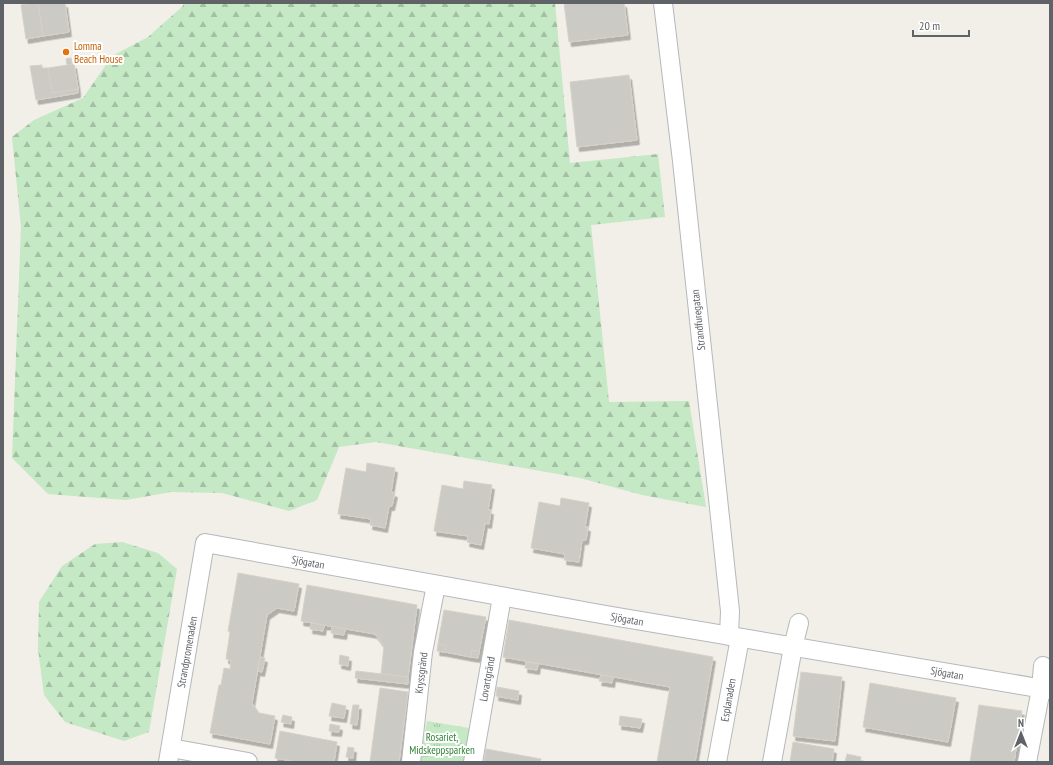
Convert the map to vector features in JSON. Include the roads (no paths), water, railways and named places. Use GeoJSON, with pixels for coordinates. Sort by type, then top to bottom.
{"type":"FeatureCollection","features":[{"type":"Feature","properties":{"kind":"street","name":"Strandfuregatan"},"geometry":{"type":"LineString","coordinates":[[664,3],[728,596],[734,637]]}},
{"type":"Feature","properties":{"kind":"street","name":"Sjögatan"},"geometry":{"type":"LineString","coordinates":[[205,543],[502,597],[1046,689]]}},
{"type":"Feature","properties":{"kind":"street","name":"Strandpromenaden"},"geometry":{"type":"LineString","coordinates":[[169,755],[205,543]]}},
{"type":"Feature","properties":{"kind":"street","name":"Kryssgränd"},"geometry":{"type":"LineString","coordinates":[[411,762],[423,652],[436,585]]}},
{"type":"Feature","properties":{"kind":"street","name":"Lovartgränd"},"geometry":{"type":"LineString","coordinates":[[473,762],[502,597]]}},
{"type":"Feature","properties":{"kind":"street"},"geometry":{"type":"LineString","coordinates":[[772,762],[793,647],[799,623]]}},
{"type":"Feature","properties":{"kind":"street","name":"Esplanaden"},"geometry":{"type":"LineString","coordinates":[[717,762],[734,637]]}},
{"type":"Feature","properties":{"kind":"street"},"geometry":{"type":"LineString","coordinates":[[1034,762],[1046,689],[1043,666]]}},
{"type":"Feature","properties":{"kind":"street"},"geometry":{"type":"LineString","coordinates":[[1027,762],[1046,689]]}},
{"type":"Feature","properties":{"kind":"street"},"geometry":{"type":"LineString","coordinates":[[169,755],[248,762]]}},
{"type":"Feature","properties":{"kind":"place","name":"Lomma Beach House"},"geometry":{"type":"Point","coordinates":[66,52]}},
{"type":"Feature","properties":{"kind":"park label","name":"Rosariet, Midskeppsparken"},"geometry":{"type":"Point","coordinates":[442,743]}}]}
